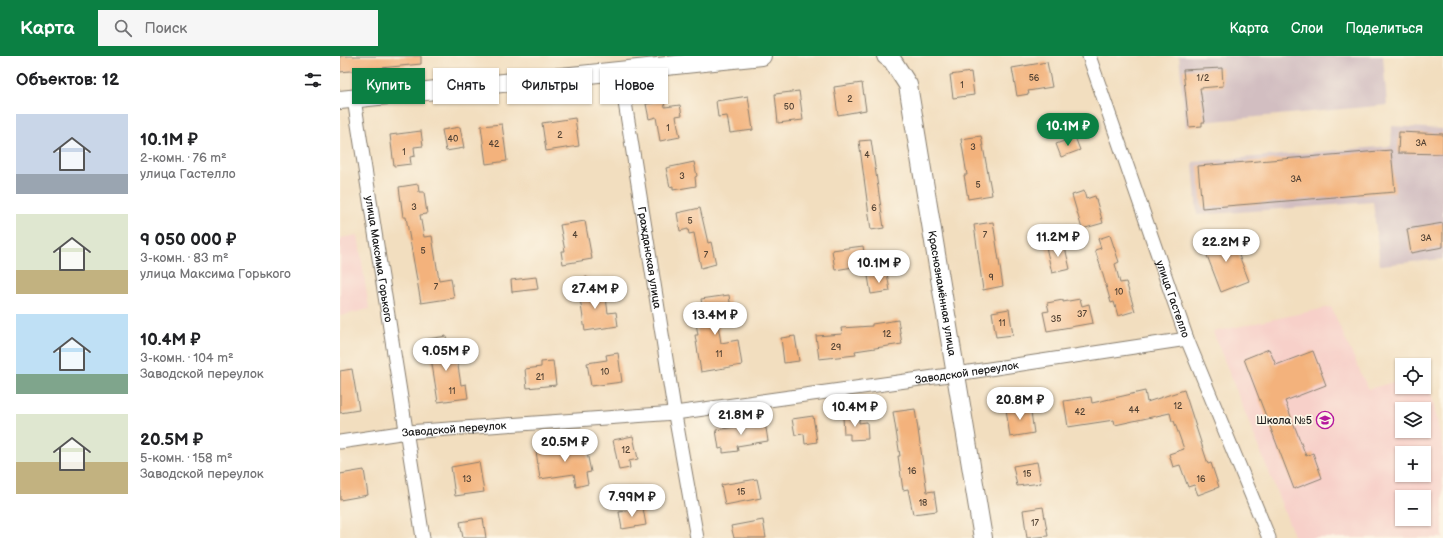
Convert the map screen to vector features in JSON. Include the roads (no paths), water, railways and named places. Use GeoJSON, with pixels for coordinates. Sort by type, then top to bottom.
{"type":"FeatureCollection","features":[{"type":"Feature","properties":{"kind":"main road"},"geometry":{"type":"LineString","coordinates":[[648,68],[762,56]]}},
{"type":"Feature","properties":{"kind":"main road","name":"Краснознамённая улица"},"geometry":{"type":"LineString","coordinates":[[886,56],[892,60],[908,85],[983,538]]}},
{"type":"Feature","properties":{"kind":"main road"},"geometry":{"type":"LineString","coordinates":[[347,100],[600,73]]}},
{"type":"Feature","properties":{"kind":"street","name":"улица Гастелло"},"geometry":{"type":"LineString","coordinates":[[1089,56],[1186,339],[1269,538]]}},
{"type":"Feature","properties":{"kind":"street","name":"улица Максима Горького"},"geometry":{"type":"LineString","coordinates":[[347,100],[407,432],[423,538]]}},
{"type":"Feature","properties":{"kind":"street","name":"Гражданская улица"},"geometry":{"type":"LineString","coordinates":[[625,104],[675,413],[697,538]]}},
{"type":"Feature","properties":{"kind":"street","name":"Заводской переулок"},"geometry":{"type":"LineString","coordinates":[[340,442],[407,432],[675,413],[956,374],[1186,339]]}},
{"type":"Feature","properties":{"kind":"place","name":"Школа №5"},"geometry":{"type":"Point","coordinates":[1325,420]}}]}
